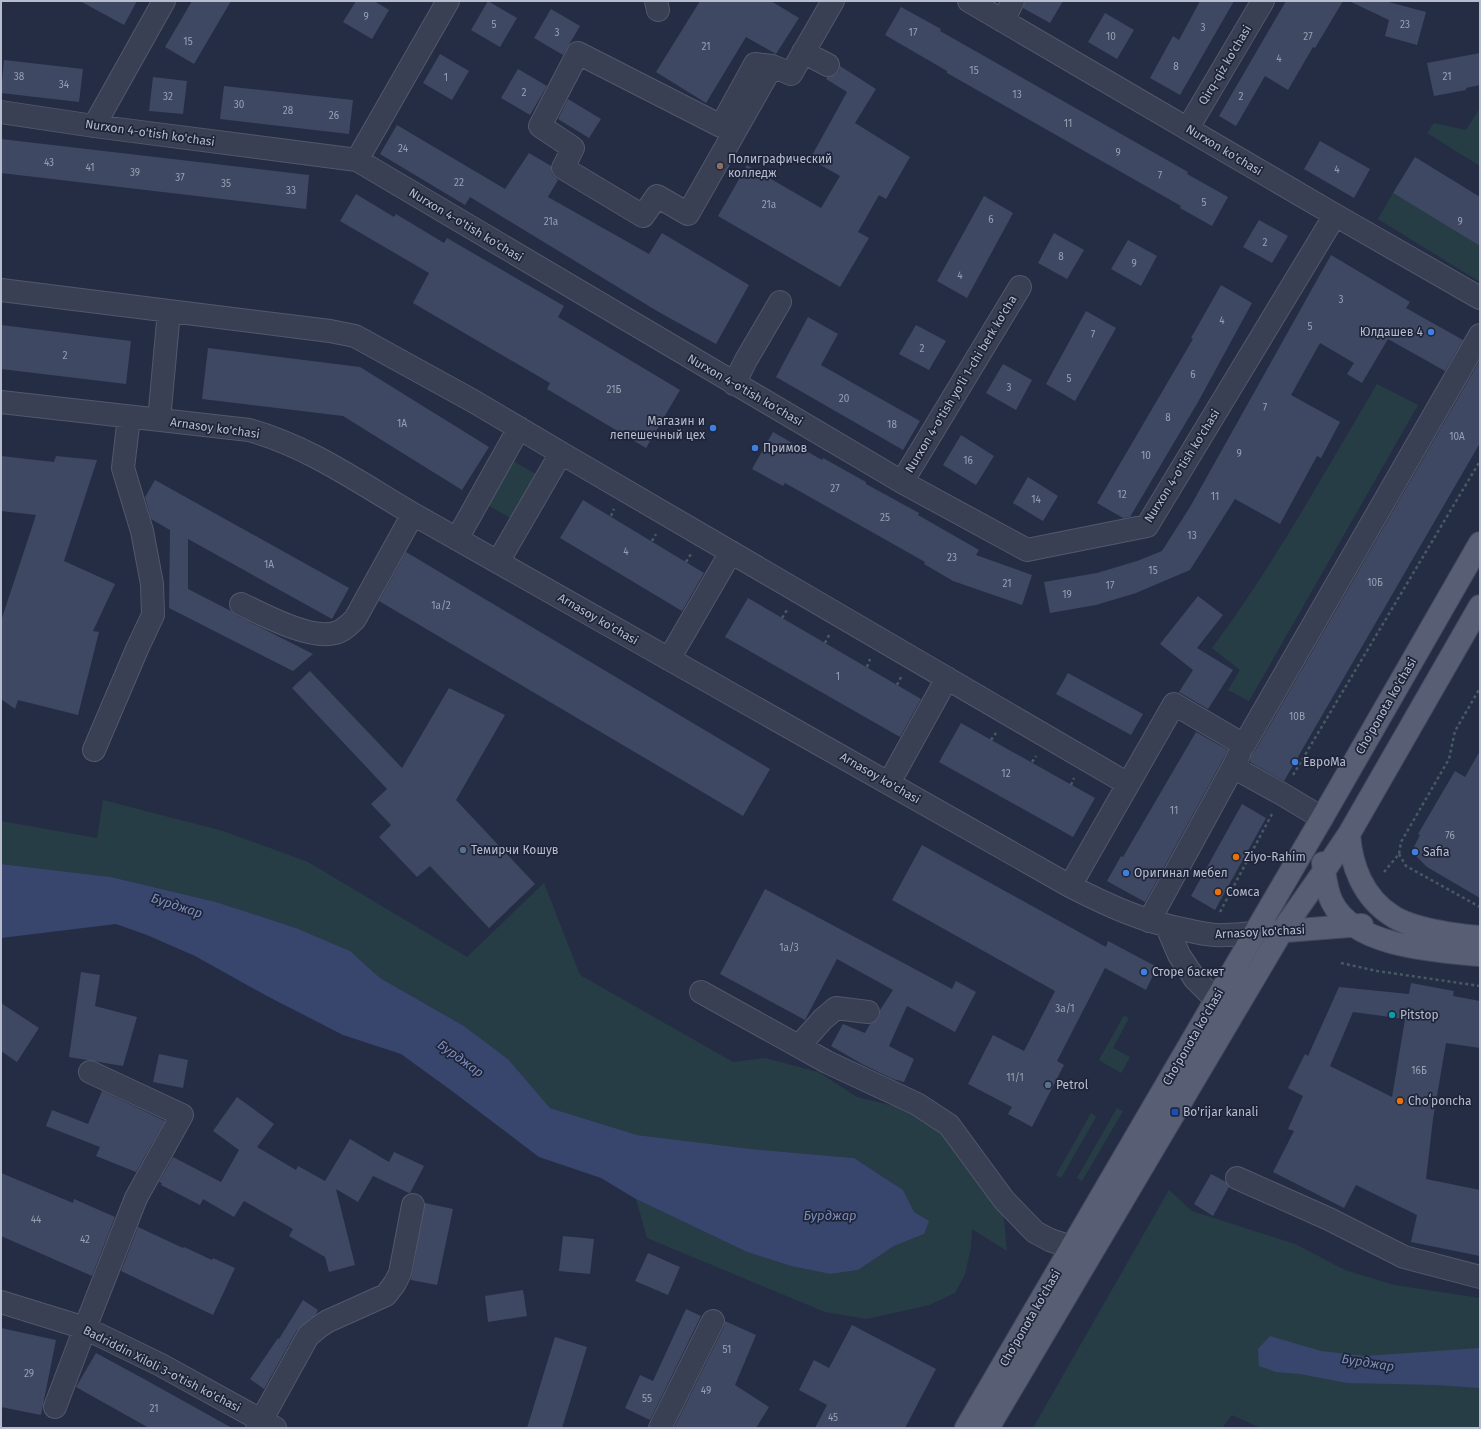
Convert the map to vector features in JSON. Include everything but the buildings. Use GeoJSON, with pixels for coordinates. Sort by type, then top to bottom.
{"type":"FeatureCollection","features":[{"type":"Feature","properties":{"kind":"main road","name":"Cho'ponota ko'chasi"},"geometry":{"type":"LineString","coordinates":[[988,1428],[1034,1331],[1075,1253],[1215,999],[1322,818],[1480,543]]}},
{"type":"Feature","properties":{"kind":"main road","name":"Cho'ponota ko'chasi"},"geometry":{"type":"LineString","coordinates":[[1075,1253],[1282,931],[1349,834],[1480,606]]}},
{"type":"Feature","properties":{"kind":"main road"},"geometry":{"type":"LineString","coordinates":[[1322,818],[1322,845],[1327,887],[1332,902],[1343,916],[1353,925],[1366,933],[1396,943],[1438,951],[1480,955]]}},
{"type":"Feature","properties":{"kind":"main road","name":"Arnasoy ko'chasi"},"geometry":{"type":"LineString","coordinates":[[1349,834],[1354,865],[1364,887],[1379,906],[1403,922]]}},
{"type":"Feature","properties":{"kind":"main road","name":"Arnasoy ko'chasi"},"geometry":{"type":"LineString","coordinates":[[1254,933],[1403,922],[1441,931],[1480,937]]}},
{"type":"Feature","properties":{"kind":"main road","name":"Cho'ponota ko'chasi"},"geometry":{"type":"LineString","coordinates":[[966,1428],[1034,1331]]}},
{"type":"Feature","properties":{"kind":"street"},"geometry":{"type":"LineString","coordinates":[[94,126],[164,1]]}},
{"type":"Feature","properties":{"kind":"street"},"geometry":{"type":"LineString","coordinates":[[357,160],[448,1]]}},
{"type":"Feature","properties":{"kind":"street","name":"Nurxon ko'chasi"},"geometry":{"type":"LineString","coordinates":[[969,1],[1480,298]]}},
{"type":"Feature","properties":{"kind":"street"},"geometry":{"type":"LineString","coordinates":[[1003,21],[1014,1]]}},
{"type":"Feature","properties":{"kind":"street","name":"Qirq-qiz ko'chasi"},"geometry":{"type":"LineString","coordinates":[[1188,128],[1263,1]]}},
{"type":"Feature","properties":{"kind":"street"},"geometry":{"type":"LineString","coordinates":[[772,66],[688,214],[657,196],[643,216],[563,168],[573,148],[540,126],[578,53],[721,126],[755,64],[772,66],[792,74],[825,4]]}},
{"type":"Feature","properties":{"kind":"street"},"geometry":{"type":"LineString","coordinates":[[803,52],[828,65]]}},
{"type":"Feature","properties":{"kind":"street","name":"Nurxon 4-o'tish ko'chasi"},"geometry":{"type":"LineString","coordinates":[[1,112],[94,126],[357,160],[902,482],[1027,550],[1147,526],[1335,215]]}},
{"type":"Feature","properties":{"kind":"street","name":"Nurxon 4-o'tish yo'li 1-chi berk ko'cha"},"geometry":{"type":"LineString","coordinates":[[902,482],[1020,287]]}},
{"type":"Feature","properties":{"kind":"street"},"geometry":{"type":"LineString","coordinates":[[1,290],[330,331],[355,336],[473,401],[561,452],[1128,784]]}},
{"type":"Feature","properties":{"kind":"street"},"geometry":{"type":"LineString","coordinates":[[734,384],[746,360],[780,302]]}},
{"type":"Feature","properties":{"kind":"street"},"geometry":{"type":"LineString","coordinates":[[159,420],[169,311]]}},
{"type":"Feature","properties":{"kind":"street"},"geometry":{"type":"LineString","coordinates":[[1215,999],[1195,979],[1158,924],[1244,745],[1480,335]]}},
{"type":"Feature","properties":{"kind":"street","name":"Arnasoy ko'chasi"},"geometry":{"type":"LineString","coordinates":[[1,402],[249,430],[277,439],[314,456],[413,514],[1070,886],[1110,906],[1158,924],[1208,935],[1223,936],[1254,933]]}},
{"type":"Feature","properties":{"kind":"street"},"geometry":{"type":"LineString","coordinates":[[94,750],[153,615],[152,584],[142,531],[123,468],[129,417]]}},
{"type":"Feature","properties":{"kind":"street"},"geometry":{"type":"LineString","coordinates":[[457,539],[519,428]]}},
{"type":"Feature","properties":{"kind":"street"},"geometry":{"type":"LineString","coordinates":[[498,562],[561,452]]}},
{"type":"Feature","properties":{"kind":"street"},"geometry":{"type":"LineString","coordinates":[[240,604],[295,628],[320,635],[336,633],[355,619],[413,514]]}},
{"type":"Feature","properties":{"kind":"street"},"geometry":{"type":"LineString","coordinates":[[669,659],[732,552]]}},
{"type":"Feature","properties":{"kind":"street"},"geometry":{"type":"LineString","coordinates":[[889,783],[948,678]]}},
{"type":"Feature","properties":{"kind":"street"},"geometry":{"type":"LineString","coordinates":[[1070,886],[1174,704],[1244,745]]}},
{"type":"Feature","properties":{"kind":"street"},"geometry":{"type":"LineString","coordinates":[[1233,767],[1322,818]]}},
{"type":"Feature","properties":{"kind":"street"},"geometry":{"type":"LineString","coordinates":[[700,992],[827,1062],[917,1104],[949,1125],[1004,1200],[1035,1232],[1075,1253]]}},
{"type":"Feature","properties":{"kind":"street"},"geometry":{"type":"LineString","coordinates":[[799,1046],[823,1019],[836,1008],[868,1012]]}},
{"type":"Feature","properties":{"kind":"street"},"geometry":{"type":"LineString","coordinates":[[55,1407],[84,1328],[136,1198],[182,1114],[90,1072]]}},
{"type":"Feature","properties":{"kind":"street"},"geometry":{"type":"LineString","coordinates":[[1237,1178],[1329,1219],[1404,1257],[1480,1277]]}},
{"type":"Feature","properties":{"kind":"street"},"geometry":{"type":"LineString","coordinates":[[264,1425],[308,1336],[328,1321],[386,1295],[395,1283],[400,1273],[413,1205]]}},
{"type":"Feature","properties":{"kind":"street","name":"Badriddin Xiloli 3-o'tish ko'chasi"},"geometry":{"type":"LineString","coordinates":[[1,1302],[84,1328],[161,1365],[264,1425]]}},
{"type":"Feature","properties":{"kind":"street"},"geometry":{"type":"LineString","coordinates":[[660,1428],[713,1321]]}},
{"type":"Feature","properties":{"kind":"path"},"geometry":{"type":"LineString","coordinates":[[1208,935],[1282,794],[1480,460]]}},
{"type":"Feature","properties":{"kind":"path"},"geometry":{"type":"LineString","coordinates":[[1384,872],[1399,854],[1401,842],[1449,759],[1455,731],[1480,688]]}},
{"type":"Feature","properties":{"kind":"path"},"geometry":{"type":"LineString","coordinates":[[1399,854],[1406,866],[1480,907]]}},
{"type":"Feature","properties":{"kind":"path"},"geometry":{"type":"LineString","coordinates":[[1341,964],[1377,971],[1480,986]]}},
{"type":"Feature","properties":{"kind":"shaded area"},"geometry":{"type":"Polygon","coordinates":[[[1480,108],[1480,166],[1427,133],[1434,123],[1466,130],[1480,108]]]}},
{"type":"Feature","properties":{"kind":"shaded area"},"geometry":{"type":"Polygon","coordinates":[[[1393,193],[1480,246],[1480,282],[1378,219],[1393,193]]]}},
{"type":"Feature","properties":{"kind":"shaded area"},"geometry":{"type":"Polygon","coordinates":[[[1377,384],[1418,405],[1249,701],[1228,690],[1240,670],[1212,648],[1235,616],[1277,551],[1318,485],[1377,384]]]}},
{"type":"Feature","properties":{"kind":"shaded area"},"geometry":{"type":"Polygon","coordinates":[[[513,461],[538,475],[512,519],[488,505],[513,461]]]}},
{"type":"Feature","properties":{"kind":"shaded area"},"geometry":{"type":"Polygon","coordinates":[[[103,800],[223,831],[308,862],[467,957],[544,883],[580,975],[733,1062],[765,1058],[818,1072],[857,1097],[909,1110],[944,1131],[1003,1209],[1007,1251],[972,1229],[971,1247],[965,1274],[955,1293],[929,1305],[866,1319],[825,1312],[647,1238],[636,1199],[747,1252],[791,1266],[830,1274],[858,1270],[894,1246],[924,1234],[903,1190],[854,1158],[751,1149],[637,1135],[550,1108],[508,1059],[464,1026],[380,978],[350,951],[296,928],[216,902],[111,877],[1,864],[1,821],[97,838],[103,800]]]}},
{"type":"Feature","properties":{"kind":"shaded area"},"geometry":{"type":"Polygon","coordinates":[[[1124,1015],[1129,1018],[1113,1048],[1130,1057],[1121,1073],[1099,1060],[1124,1015]]]}},
{"type":"Feature","properties":{"kind":"shaded area"},"geometry":{"type":"Polygon","coordinates":[[[1117,1108],[1123,1111],[1082,1181],[1077,1178],[1117,1108]]]}},
{"type":"Feature","properties":{"kind":"shaded area"},"geometry":{"type":"Polygon","coordinates":[[[1091,1113],[1096,1117],[1061,1178],[1056,1175],[1091,1113]]]}},
{"type":"Feature","properties":{"kind":"shaded area"},"geometry":{"type":"Polygon","coordinates":[[[1169,1190],[1192,1211],[1295,1244],[1345,1270],[1394,1285],[1480,1298],[1480,1428],[1261,1428],[1232,1415],[1222,1428],[1033,1428],[1169,1190]]]}},
{"type":"Feature","properties":{"kind":"water","name":"Бурджар"},"geometry":{"type":"Polygon","coordinates":[[[1,864],[111,877],[216,902],[296,928],[350,951],[380,978],[464,1026],[508,1059],[550,1108],[637,1135],[751,1149],[854,1158],[903,1190],[914,1212],[929,1221],[924,1234],[894,1246],[858,1270],[830,1274],[791,1266],[747,1252],[636,1199],[601,1178],[539,1157],[401,1054],[343,1035],[267,996],[195,956],[147,935],[116,924],[1,938],[1,864]]]}},
{"type":"Feature","properties":{"kind":"water","name":"Бурджар"},"geometry":{"type":"Polygon","coordinates":[[[1270,1336],[1321,1351],[1365,1356],[1480,1348],[1480,1388],[1436,1385],[1347,1383],[1300,1374],[1276,1372],[1259,1366],[1258,1349],[1270,1336]]]}},
{"type":"Feature","properties":{"kind":"place","name":"Полиграфический колледж"},"geometry":{"type":"Point","coordinates":[720,166]}},
{"type":"Feature","properties":{"kind":"place","name":"Юлдашев 4"},"geometry":{"type":"Point","coordinates":[1431,332]}},
{"type":"Feature","properties":{"kind":"place","name":"Магазин и лепешечный цех"},"geometry":{"type":"Point","coordinates":[713,428]}},
{"type":"Feature","properties":{"kind":"place","name":"Примов"},"geometry":{"type":"Point","coordinates":[755,448]}},
{"type":"Feature","properties":{"kind":"place","name":"ЕвроМа"},"geometry":{"type":"Point","coordinates":[1295,762]}},
{"type":"Feature","properties":{"kind":"place","name":"Темирчи Кошув"},"geometry":{"type":"Point","coordinates":[463,850]}},
{"type":"Feature","properties":{"kind":"place","name":"Safia"},"geometry":{"type":"Point","coordinates":[1415,852]}},
{"type":"Feature","properties":{"kind":"place","name":"Ziyo-Rahim"},"geometry":{"type":"Point","coordinates":[1236,857]}},
{"type":"Feature","properties":{"kind":"place","name":"Оригинал мебел"},"geometry":{"type":"Point","coordinates":[1126,873]}},
{"type":"Feature","properties":{"kind":"place","name":"Сомса"},"geometry":{"type":"Point","coordinates":[1218,892]}},
{"type":"Feature","properties":{"kind":"place","name":"Сторе баскет"},"geometry":{"type":"Point","coordinates":[1144,972]}},
{"type":"Feature","properties":{"kind":"place","name":"Pitstop"},"geometry":{"type":"Point","coordinates":[1392,1015]}},
{"type":"Feature","properties":{"kind":"place","name":"Petrol"},"geometry":{"type":"Point","coordinates":[1048,1085]}},
{"type":"Feature","properties":{"kind":"place","name":"Choʻponcha"},"geometry":{"type":"Point","coordinates":[1400,1101]}},
{"type":"Feature","properties":{"kind":"place","name":"Bo'rijar kanali"},"geometry":{"type":"Point","coordinates":[1175,1112]}}]}
